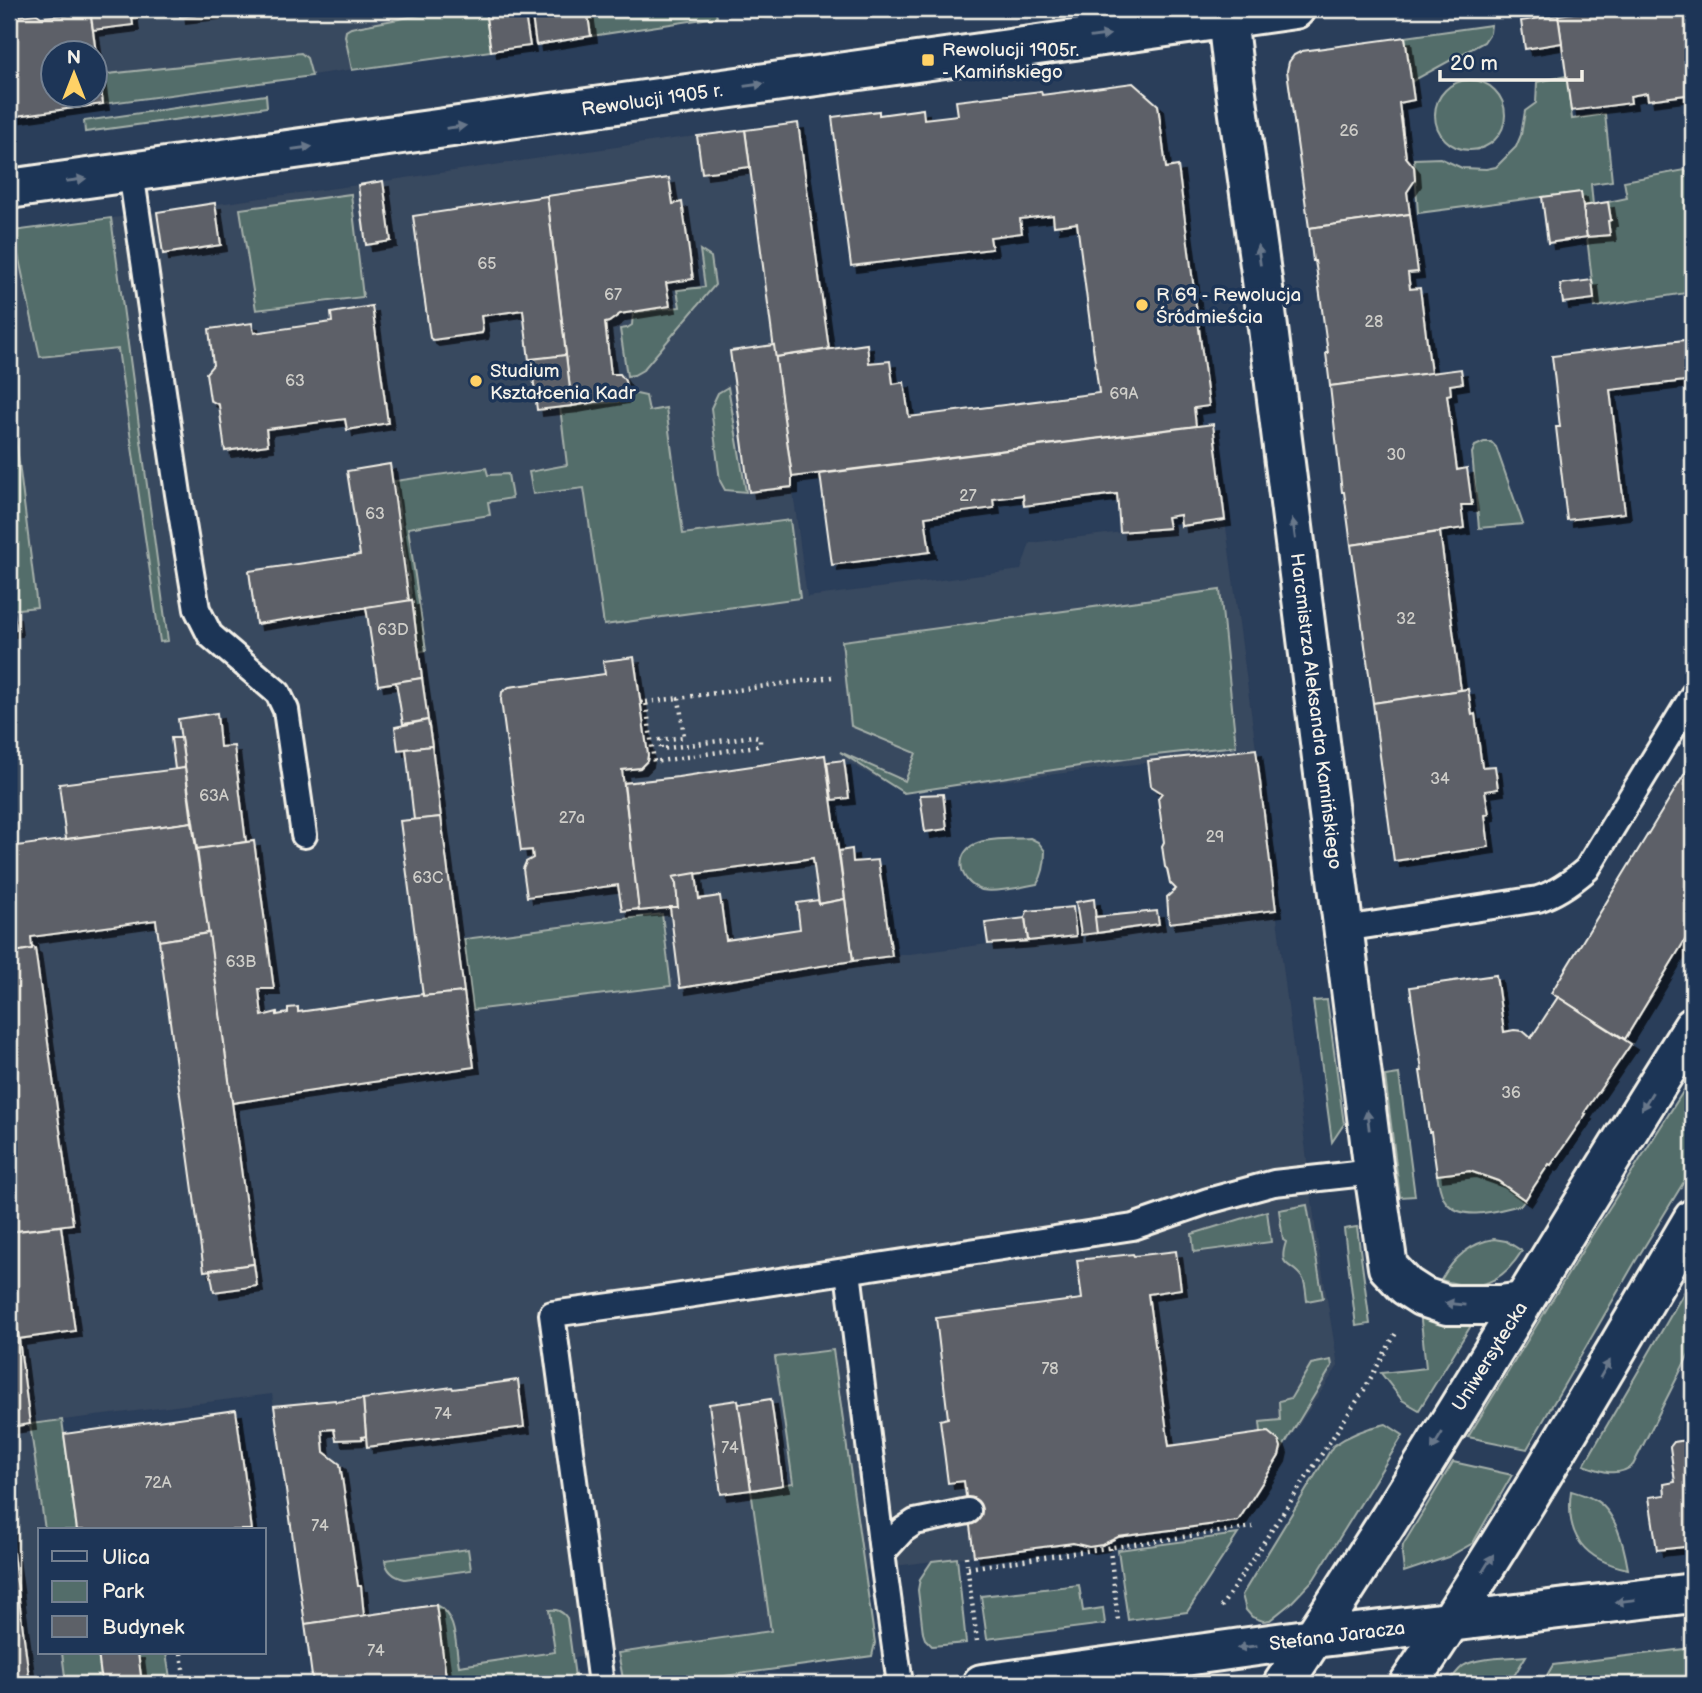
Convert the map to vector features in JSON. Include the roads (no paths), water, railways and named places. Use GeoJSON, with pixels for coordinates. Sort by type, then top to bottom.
{"type":"FeatureCollection","features":[{"type":"Feature","properties":{"kind":"street","name":"Rewolucji 1905 r."},"geometry":{"type":"LineString","coordinates":[[9,189],[1227,13],[1295,9]]}},
{"type":"Feature","properties":{"kind":"street","name":"Harcmistrza Aleksandra Kamińskiego"},"geometry":{"type":"LineString","coordinates":[[1227,13],[1388,1268],[1406,1286],[1423,1297],[1447,1305],[1500,1305],[1522,1302]]}},
{"type":"Feature","properties":{"kind":"street","name":"Uniwersytecka"},"geometry":{"type":"LineString","coordinates":[[1283,1684],[1693,1027]]}},
{"type":"Feature","properties":{"kind":"street"},"geometry":{"type":"LineString","coordinates":[[1409,1684],[1546,1469],[1693,1219]]}},
{"type":"Feature","properties":{"kind":"street","name":"Stefana Jaracza"},"geometry":{"type":"LineString","coordinates":[[980,1668],[1314,1638],[1693,1593]]}},
{"type":"Feature","properties":{"kind":"lane"},"geometry":{"type":"LineString","coordinates":[[131,172],[197,609],[210,635],[278,693],[286,710],[304,835]]}},
{"type":"Feature","properties":{"kind":"lane"},"geometry":{"type":"LineString","coordinates":[[1344,929],[1538,900],[1571,883],[1587,869],[1693,695]]}},
{"type":"Feature","properties":{"kind":"lane"},"geometry":{"type":"LineString","coordinates":[[601,1684],[552,1314],[1133,1227],[1209,1201],[1274,1183],[1374,1172]]}},
{"type":"Feature","properties":{"kind":"lane"},"geometry":{"type":"LineString","coordinates":[[848,1271],[900,1684]]}},
{"type":"Feature","properties":{"kind":"lane"},"geometry":{"type":"LineString","coordinates":[[883,1552],[903,1530],[915,1522],[968,1511]]}},
{"type":"Feature","properties":{"kind":"place","name":"Rewolucji 1905r. - Kamińskiego"},"geometry":{"type":"Point","coordinates":[928,60]}},
{"type":"Feature","properties":{"kind":"place","name":"R 69 - Rewolucja Śródmieścia"},"geometry":{"type":"Point","coordinates":[1142,305]}},
{"type":"Feature","properties":{"kind":"place","name":"Studium Kształcenia Kadr"},"geometry":{"type":"Point","coordinates":[476,381]}}]}
